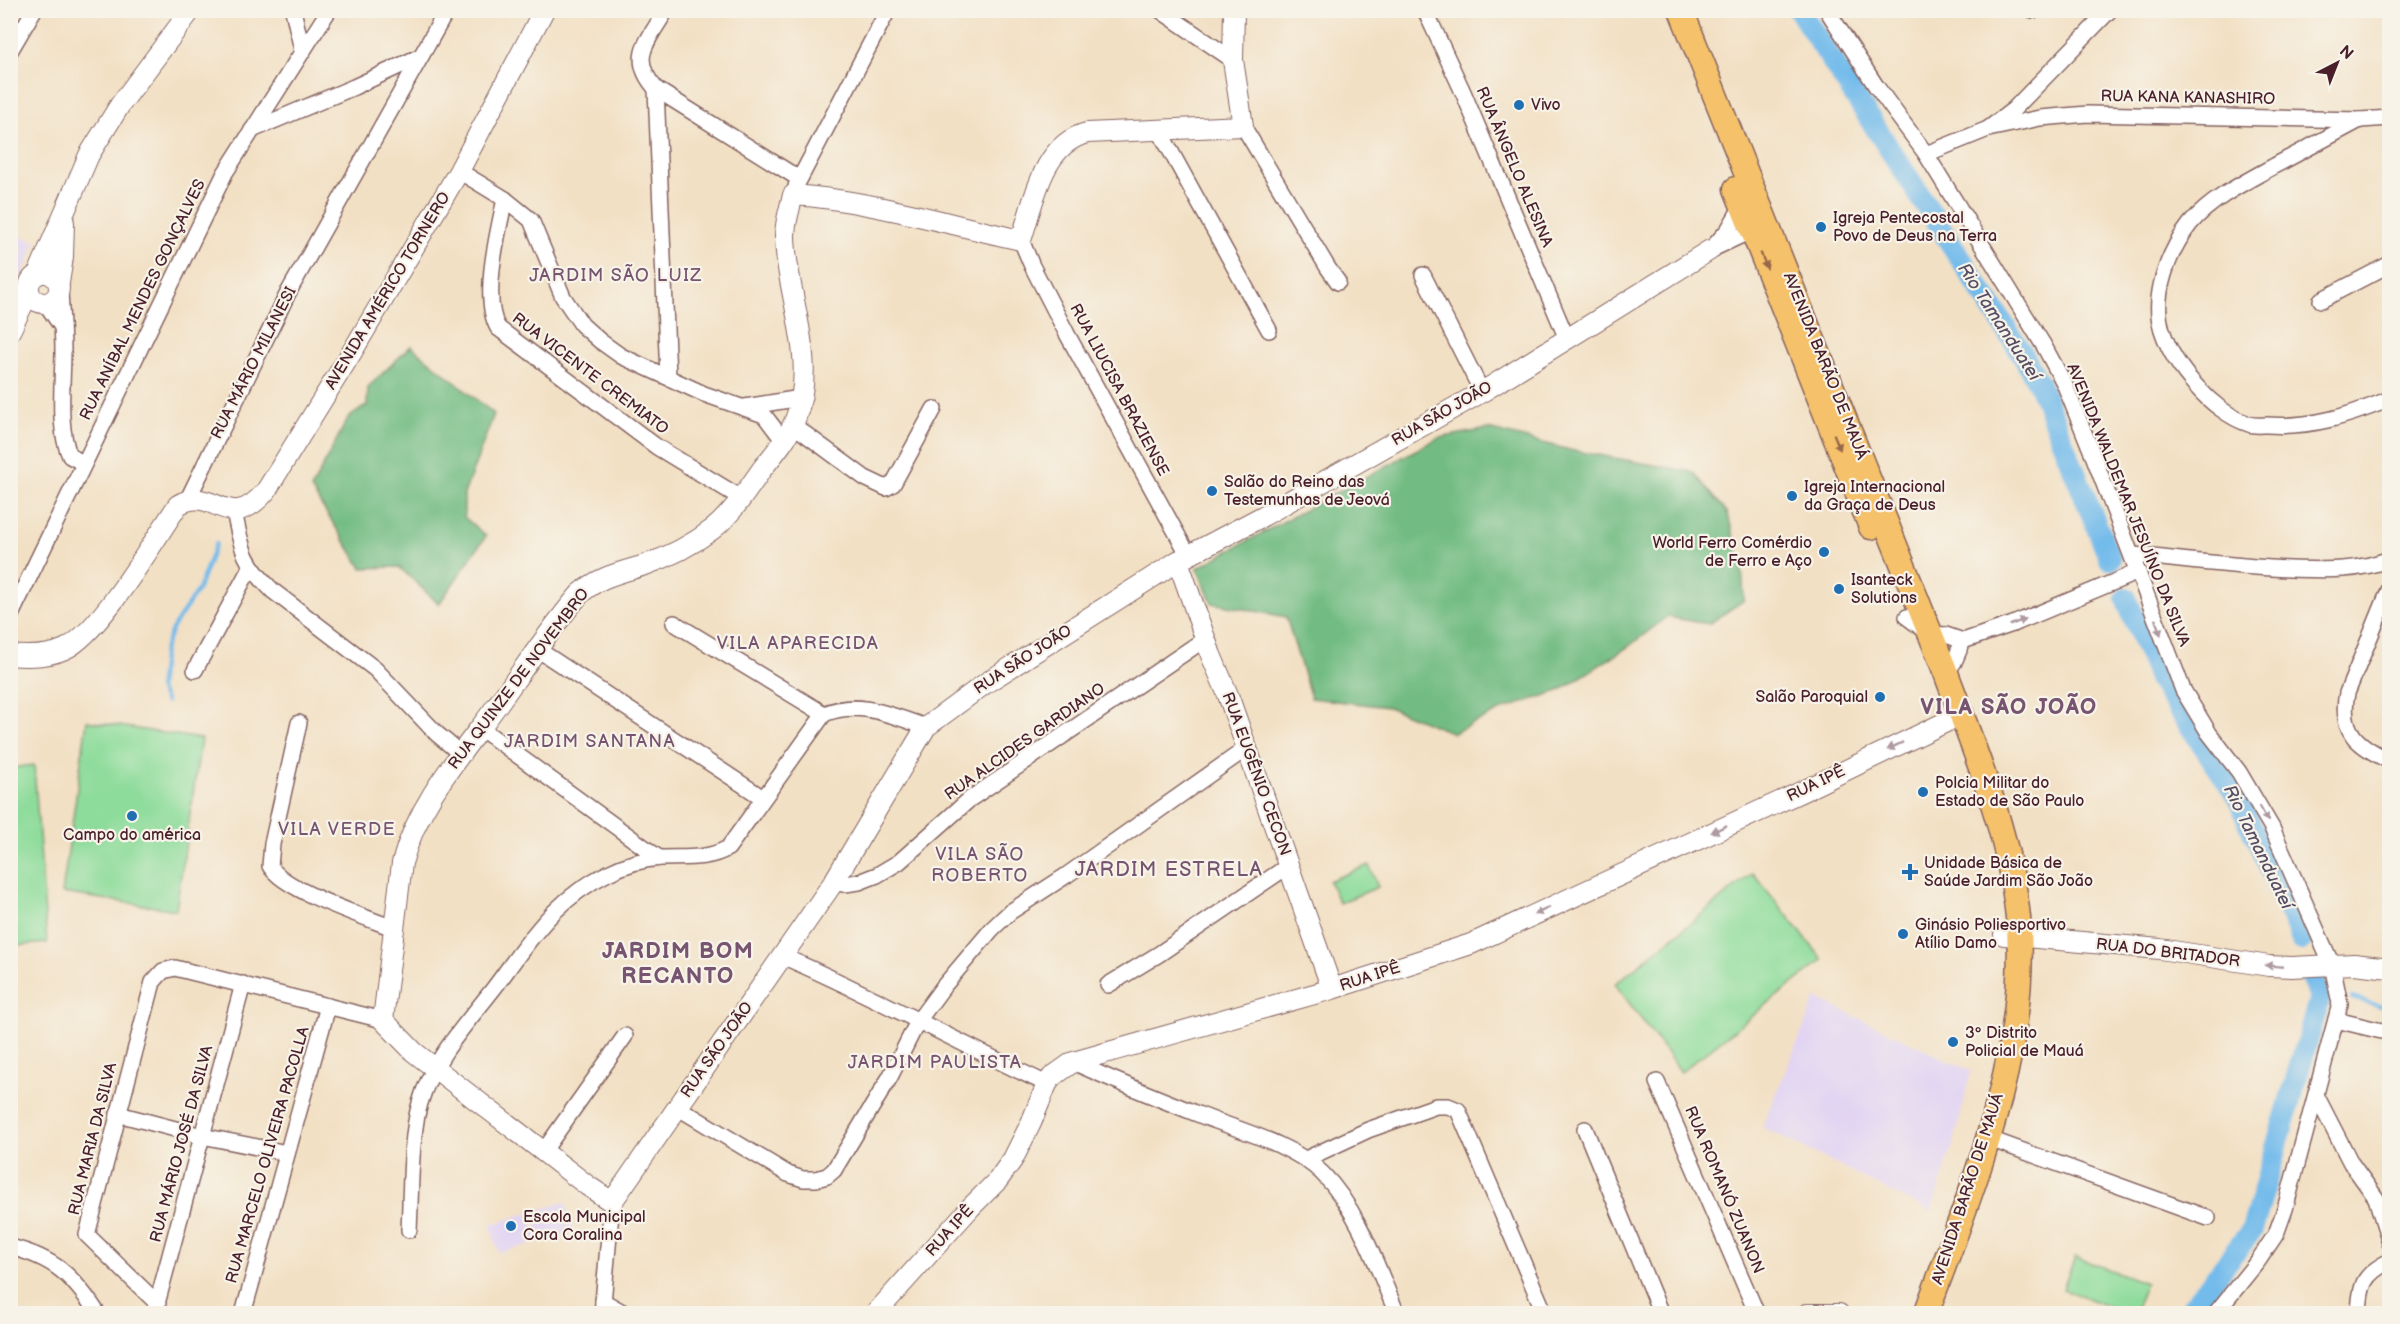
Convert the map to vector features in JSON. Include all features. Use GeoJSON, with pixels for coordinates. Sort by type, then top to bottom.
{"type":"FeatureCollection","features":[{"type":"Feature","properties":{"kind":"main road","name":"AVENIDA BARÃO DE MAUÁ"},"geometry":{"type":"LineString","coordinates":[[1667,10],[1742,206],[1760,227],[1871,480],[1983,772],[2004,840],[2018,914],[2012,936],[1992,1074],[1934,1261],[1915,1314]]}},
{"type":"Feature","properties":{"kind":"main road","name":"AVENIDA BARÃO DE MAUÁ"},"geometry":{"type":"LineString","coordinates":[[1681,10],[1760,227],[1984,817],[1996,863],[2003,910],[2012,936],[2018,982],[2011,1043],[1988,1138],[1926,1314]]}},
{"type":"Feature","properties":{"kind":"main road"},"geometry":{"type":"LineString","coordinates":[[1948,721],[1961,736],[1977,769],[1983,772]]}},
{"type":"Feature","properties":{"kind":"street"},"geometry":{"type":"LineString","coordinates":[[10,51],[34,10]]}},
{"type":"Feature","properties":{"kind":"street"},"geometry":{"type":"LineString","coordinates":[[10,332],[45,291],[66,207],[89,154],[105,127],[191,10]]}},
{"type":"Feature","properties":{"kind":"street"},"geometry":{"type":"LineString","coordinates":[[293,10],[302,50]]}},
{"type":"Feature","properties":{"kind":"street","name":"RUA ANÍBAL MENDES GONÇALVES"},"geometry":{"type":"LineString","coordinates":[[10,617],[229,165],[329,10]]}},
{"type":"Feature","properties":{"kind":"street","name":"RUA MÁRIO MILANESI"},"geometry":{"type":"LineString","coordinates":[[10,655],[49,655],[65,650],[78,641],[104,612],[178,505],[188,499],[293,284],[447,10]]}},
{"type":"Feature","properties":{"kind":"street","name":"AVENIDA AMÉRICO TORNERO"},"geometry":{"type":"LineString","coordinates":[[234,511],[252,506],[281,469],[459,171],[544,10]]}},
{"type":"Feature","properties":{"kind":"street"},"geometry":{"type":"LineString","coordinates":[[666,10],[643,50],[641,63],[647,79],[656,89],[796,187],[824,198],[899,212],[1021,240],[1046,168],[1054,154],[1075,136],[1087,133],[1243,126]]}},
{"type":"Feature","properties":{"kind":"street"},"geometry":{"type":"LineString","coordinates":[[796,187],[888,10]]}},
{"type":"Feature","properties":{"kind":"street"},"geometry":{"type":"LineString","coordinates":[[1160,10],[1233,60]]}},
{"type":"Feature","properties":{"kind":"street"},"geometry":{"type":"LineString","coordinates":[[1234,10],[1233,60],[1243,126],[1338,282]]}},
{"type":"Feature","properties":{"kind":"street","name":"RUA ÂNGELO ALESINA"},"geometry":{"type":"LineString","coordinates":[[1425,10],[1463,92],[1567,339]]}},
{"type":"Feature","properties":{"kind":"street","name":"AVENIDA WALDEMAR JESUÍNO DA SILVA"},"geometry":{"type":"LineString","coordinates":[[1827,10],[1876,86],[1926,154],[2044,346],[2064,383],[2183,690],[2209,733],[2239,772],[2272,828],[2332,965],[2340,1004],[2276,1234],[2222,1309]]}},
{"type":"Feature","properties":{"kind":"street"},"geometry":{"type":"LineString","coordinates":[[1926,154],[1988,129],[2026,97],[2110,10]]}},
{"type":"Feature","properties":{"kind":"street"},"geometry":{"type":"LineString","coordinates":[[252,129],[354,87],[421,56]]}},
{"type":"Feature","properties":{"kind":"street"},"geometry":{"type":"LineString","coordinates":[[656,89],[668,377]]}},
{"type":"Feature","properties":{"kind":"street","name":"RUA KANA KANASHIRO"},"geometry":{"type":"LineString","coordinates":[[1988,129],[2040,118],[2088,114],[2360,120],[2390,118]]}},
{"type":"Feature","properties":{"kind":"street"},"geometry":{"type":"LineString","coordinates":[[2360,120],[2245,182],[2209,206],[2191,223],[2175,245],[2162,280],[2159,305],[2161,327],[2167,344],[2183,371],[2205,396],[2227,413],[2249,424],[2289,427],[2343,418],[2390,399]]}},
{"type":"Feature","properties":{"kind":"street"},"geometry":{"type":"LineString","coordinates":[[1159,130],[1269,330]]}},
{"type":"Feature","properties":{"kind":"street"},"geometry":{"type":"LineString","coordinates":[[459,171],[522,211],[534,225],[558,288],[582,325],[621,356],[736,406],[745,407],[801,398]]}},
{"type":"Feature","properties":{"kind":"street","name":"RUA QUINZE DE NOVEMBRO"},"geometry":{"type":"LineString","coordinates":[[383,1020],[402,863],[409,838],[420,815],[461,754],[572,604],[590,585],[606,576],[642,566],[676,552],[714,528],[741,498],[788,432],[801,398],[804,373],[802,338],[795,310],[785,235],[796,187]]}},
{"type":"Feature","properties":{"kind":"street","name":"RUA VICENTE CREMIATO"},"geometry":{"type":"LineString","coordinates":[[505,199],[494,253],[490,312],[498,328],[657,447],[741,498]]}},
{"type":"Feature","properties":{"kind":"street","name":"RUA SÃO JOÃO"},"geometry":{"type":"LineString","coordinates":[[1710,250],[1728,230],[1742,206]]}},
{"type":"Feature","properties":{"kind":"street","name":"RUA SÃO JOÃO"},"geometry":{"type":"LineString","coordinates":[[602,1307],[612,1202],[834,883],[926,727],[986,683],[1183,558],[1482,392],[1710,250],[1760,227]]}},
{"type":"Feature","properties":{"kind":"street","name":"RUA LIUCISA BRAZIENSE"},"geometry":{"type":"LineString","coordinates":[[1021,240],[1028,259],[1183,558]]}},
{"type":"Feature","properties":{"kind":"street"},"geometry":{"type":"LineString","coordinates":[[2321,300],[2390,264]]}},
{"type":"Feature","properties":{"kind":"street"},"geometry":{"type":"LineString","coordinates":[[1423,275],[1482,392]]}},
{"type":"Feature","properties":{"kind":"street"},"geometry":{"type":"LineString","coordinates":[[45,291],[62,327],[62,385],[66,444],[70,456],[83,463]]}},
{"type":"Feature","properties":{"kind":"street"},"geometry":{"type":"LineString","coordinates":[[745,407],[764,415],[788,432],[886,488],[893,484],[934,409]]}},
{"type":"Feature","properties":{"kind":"street"},"geometry":{"type":"LineString","coordinates":[[188,499],[199,499],[234,511],[243,555],[250,568],[273,591],[375,669],[437,734],[461,754]]}},
{"type":"Feature","properties":{"kind":"street"},"geometry":{"type":"LineString","coordinates":[[2132,555],[2242,567],[2327,570],[2369,567],[2390,559]]}},
{"type":"Feature","properties":{"kind":"street","name":"RUA EUGÊNIO CECON"},"geometry":{"type":"LineString","coordinates":[[1183,558],[1205,639],[1247,748],[1332,989]]}},
{"type":"Feature","properties":{"kind":"street"},"geometry":{"type":"LineString","coordinates":[[195,670],[250,568]]}},
{"type":"Feature","properties":{"kind":"street"},"geometry":{"type":"LineString","coordinates":[[1907,617],[1930,634],[1946,634],[1963,641],[2013,624],[2138,572]]}},
{"type":"Feature","properties":{"kind":"street"},"geometry":{"type":"LineString","coordinates":[[2390,588],[2347,693],[2344,709],[2346,722],[2355,738],[2374,753],[2390,761]]}},
{"type":"Feature","properties":{"kind":"street"},"geometry":{"type":"LineString","coordinates":[[674,623],[824,714]]}},
{"type":"Feature","properties":{"kind":"street","name":"RUA ALCIDES GARDIANO"},"geometry":{"type":"LineString","coordinates":[[834,883],[859,882],[899,862],[970,799],[1205,639]]}},
{"type":"Feature","properties":{"kind":"street"},"geometry":{"type":"LineString","coordinates":[[1946,673],[1954,662],[1963,641]]}},
{"type":"Feature","properties":{"kind":"street"},"geometry":{"type":"LineString","coordinates":[[537,650],[763,798]]}},
{"type":"Feature","properties":{"kind":"street"},"geometry":{"type":"LineString","coordinates":[[409,1230],[415,1129],[419,1104],[435,1067],[518,956],[559,908],[585,887],[609,872],[659,858],[704,856],[719,853],[728,848],[824,714],[836,709],[874,710],[926,727]]}},
{"type":"Feature","properties":{"kind":"street","name":"RUA IPÊ"},"geometry":{"type":"LineString","coordinates":[[875,1314],[998,1180],[1031,1123],[1047,1084],[1052,1077],[1073,1062],[1332,989],[1471,944],[1803,791],[1948,721]]}},
{"type":"Feature","properties":{"kind":"street"},"geometry":{"type":"LineString","coordinates":[[299,723],[272,844],[270,866],[278,876],[293,886],[393,928]]}},
{"type":"Feature","properties":{"kind":"street"},"geometry":{"type":"LineString","coordinates":[[480,728],[659,858]]}},
{"type":"Feature","properties":{"kind":"street"},"geometry":{"type":"LineString","coordinates":[[677,1107],[788,1174],[803,1179],[827,1176],[843,1160],[890,1077],[918,1021],[972,952],[1010,912],[1067,875],[1247,748]]}},
{"type":"Feature","properties":{"kind":"street"},"geometry":{"type":"LineString","coordinates":[[1108,985],[1159,954],[1288,866]]}},
{"type":"Feature","properties":{"kind":"street","name":"RUA DO BRITADOR"},"geometry":{"type":"LineString","coordinates":[[2012,936],[2160,949],[2270,966],[2332,965],[2390,968]]}},
{"type":"Feature","properties":{"kind":"street"},"geometry":{"type":"LineString","coordinates":[[782,956],[838,980],[1047,1084]]}},
{"type":"Feature","properties":{"kind":"street","name":"RUA MARIA DA SILVA"},"geometry":{"type":"LineString","coordinates":[[156,1309],[87,1235],[153,982],[163,972],[175,968],[243,984]]}},
{"type":"Feature","properties":{"kind":"street"},"geometry":{"type":"LineString","coordinates":[[243,984],[383,1020],[403,1042],[543,1152],[612,1202]]}},
{"type":"Feature","properties":{"kind":"street","name":"RUA MÁRIO JOSÉ DA SILVA"},"geometry":{"type":"LineString","coordinates":[[156,1309],[243,984]]}},
{"type":"Feature","properties":{"kind":"street","name":"RUA MARCELO OLIVEIRA PACOLLA"},"geometry":{"type":"LineString","coordinates":[[243,1314],[328,1006]]}},
{"type":"Feature","properties":{"kind":"street"},"geometry":{"type":"LineString","coordinates":[[2336,1020],[2390,1033]]}},
{"type":"Feature","properties":{"kind":"street"},"geometry":{"type":"LineString","coordinates":[[543,1152],[625,1036]]}},
{"type":"Feature","properties":{"kind":"street"},"geometry":{"type":"LineString","coordinates":[[1073,1062],[1306,1159],[1333,1186],[1356,1221],[1397,1314]]}},
{"type":"Feature","properties":{"kind":"street","name":"RUA ROMANÓ ZUANON"},"geometry":{"type":"LineString","coordinates":[[1657,1082],[1757,1314]]}},
{"type":"Feature","properties":{"kind":"street"},"geometry":{"type":"LineString","coordinates":[[2316,1095],[2351,1163],[2376,1198],[2390,1243]]}},
{"type":"Feature","properties":{"kind":"street"},"geometry":{"type":"LineString","coordinates":[[1306,1159],[1368,1130],[1436,1106],[1448,1106],[1458,1110],[1545,1314]]}},
{"type":"Feature","properties":{"kind":"street"},"geometry":{"type":"LineString","coordinates":[[118,1114],[202,1136],[286,1153]]}},
{"type":"Feature","properties":{"kind":"street"},"geometry":{"type":"LineString","coordinates":[[1585,1129],[1661,1314]]}},
{"type":"Feature","properties":{"kind":"street"},"geometry":{"type":"LineString","coordinates":[[1988,1138],[2208,1218]]}},
{"type":"Feature","properties":{"kind":"street"},"geometry":{"type":"LineString","coordinates":[[10,1247],[36,1253],[62,1269],[79,1286],[98,1314]]}},
{"type":"Feature","properties":{"kind":"street"},"geometry":{"type":"LineString","coordinates":[[2359,1314],[2360,1293],[2365,1278],[2390,1261]]}},
{"type":"Feature","properties":{"kind":"street"},"geometry":{"type":"LineString","coordinates":[[602,1307],[626,1314]]}},
{"type":"Feature","properties":{"kind":"street"},"geometry":{"type":"LineString","coordinates":[[1807,1314],[1839,1314]]}},
{"type":"Feature","properties":{"kind":"shaded area"},"geometry":{"type":"Polygon","coordinates":[[[11,232],[36,242],[11,302],[11,232]]]}},
{"type":"Feature","properties":{"kind":"shaded area"},"geometry":{"type":"Polygon","coordinates":[[[1816,998],[1971,1071],[1954,1142],[1931,1212],[1762,1127],[1816,998]]]}},
{"type":"Feature","properties":{"kind":"shaded area","name":"Escola Municipal Cora Coralina"},"geometry":{"type":"Polygon","coordinates":[[[565,1202],[574,1231],[499,1253],[490,1225],[527,1213],[533,1227],[538,1224],[535,1211],[565,1202]]]}},
{"type":"Feature","properties":{"kind":"green space"},"geometry":{"type":"Polygon","coordinates":[[[411,346],[494,414],[464,494],[464,517],[486,536],[439,604],[399,567],[362,568],[311,489],[348,418],[367,405],[368,387],[411,346]]]}},
{"type":"Feature","properties":{"kind":"green space"},"geometry":{"type":"Polygon","coordinates":[[[1488,429],[1570,450],[1693,472],[1727,512],[1742,567],[1744,600],[1709,624],[1667,617],[1628,647],[1559,691],[1504,709],[1453,733],[1388,707],[1311,698],[1286,617],[1212,603],[1197,568],[1438,438],[1488,429]]]}},
{"type":"Feature","properties":{"kind":"green space","name":"Campo do américa"},"geometry":{"type":"Polygon","coordinates":[[[87,721],[201,739],[176,910],[62,893],[87,721]]]}},
{"type":"Feature","properties":{"kind":"green space"},"geometry":{"type":"Polygon","coordinates":[[[34,765],[47,943],[11,946],[11,768],[34,765]]]}},
{"type":"Feature","properties":{"kind":"green space"},"geometry":{"type":"Polygon","coordinates":[[[1369,865],[1378,887],[1339,903],[1329,881],[1369,865]]]}},
{"type":"Feature","properties":{"kind":"green space"},"geometry":{"type":"Polygon","coordinates":[[[1753,873],[1823,960],[1681,1072],[1615,984],[1753,873]]]}},
{"type":"Feature","properties":{"kind":"green space"},"geometry":{"type":"Polygon","coordinates":[[[2075,1257],[2146,1283],[2134,1313],[2126,1313],[2063,1289],[2075,1257]]]}},
{"type":"Feature","properties":{"kind":"waterway","name":"Rio Tamanduateí"},"geometry":{"type":"LineString","coordinates":[[1799,10],[2020,350],[2039,384],[2110,559]]}},
{"type":"Feature","properties":{"kind":"waterway"},"geometry":{"type":"LineString","coordinates":[[166,702],[159,688],[164,650],[172,629],[199,588],[216,543]]}},
{"type":"Feature","properties":{"kind":"waterway","name":"Rio Tamanduateí"},"geometry":{"type":"LineString","coordinates":[[2126,598],[2159,680],[2238,797],[2302,940]]}},
{"type":"Feature","properties":{"kind":"waterway","name":"Rio Tamanduateí"},"geometry":{"type":"LineString","coordinates":[[2187,1314],[2252,1230],[2320,997],[2312,979]]}},
{"type":"Feature","properties":{"kind":"waterway"},"geometry":{"type":"LineString","coordinates":[[2352,998],[2390,1009]]}},
{"type":"Feature","properties":{"kind":"place","name":"Vivo"},"geometry":{"type":"Point","coordinates":[1519,105]}},
{"type":"Feature","properties":{"kind":"place","name":"Igreja Pentecostal Povo de Deus na Terra"},"geometry":{"type":"Point","coordinates":[1821,227]}},
{"type":"Feature","properties":{"kind":"place","name":"Salão do Reino das Testemunhas de Jeová"},"geometry":{"type":"Point","coordinates":[1212,491]}},
{"type":"Feature","properties":{"kind":"place","name":"Igreja Internacional da Graça de Deus"},"geometry":{"type":"Point","coordinates":[1792,496]}},
{"type":"Feature","properties":{"kind":"place","name":"World Ferro Comérdio de Ferro e Aço"},"geometry":{"type":"Point","coordinates":[1824,552]}},
{"type":"Feature","properties":{"kind":"place","name":"Isanteck Solutions"},"geometry":{"type":"Point","coordinates":[1839,589]}},
{"type":"Feature","properties":{"kind":"place","name":"Salão Paroquial"},"geometry":{"type":"Point","coordinates":[1880,697]}},
{"type":"Feature","properties":{"kind":"place","name":"Polcia Militar do Estado de São Paulo"},"geometry":{"type":"Point","coordinates":[1923,792]}},
{"type":"Feature","properties":{"kind":"place","name":"Campo do américa"},"geometry":{"type":"Point","coordinates":[132,816]}},
{"type":"Feature","properties":{"kind":"place","name":"Unidade Básica de Saúde Jardim São João"},"geometry":{"type":"Point","coordinates":[1910,872]}},
{"type":"Feature","properties":{"kind":"place","name":"Ginásio Poliesportivo Atílio Damo"},"geometry":{"type":"Point","coordinates":[1903,934]}},
{"type":"Feature","properties":{"kind":"place","name":"3º Distrito Policial de Mauá"},"geometry":{"type":"Point","coordinates":[1953,1042]}},
{"type":"Feature","properties":{"kind":"place","name":"Escola Municipal Cora Coralina"},"geometry":{"type":"Point","coordinates":[511,1226]}},
{"type":"Feature","properties":{"kind":"district","name":"JARDIM SÃO LUIZ"},"geometry":{"type":"Point","coordinates":[616,275]}},
{"type":"Feature","properties":{"kind":"district","name":"VILA APARECIDA"},"geometry":{"type":"Point","coordinates":[798,643]}},
{"type":"Feature","properties":{"kind":"district","name":"VILA SÃO JOÃO"},"geometry":{"type":"Point","coordinates":[2009,707]}},
{"type":"Feature","properties":{"kind":"district","name":"JARDIM SANTANA"},"geometry":{"type":"Point","coordinates":[590,741]}},
{"type":"Feature","properties":{"kind":"district","name":"VILA VERDE"},"geometry":{"type":"Point","coordinates":[337,829]}},
{"type":"Feature","properties":{"kind":"district","name":"VILA SÃO ROBERTO"},"geometry":{"type":"Point","coordinates":[980,864]}},
{"type":"Feature","properties":{"kind":"district","name":"JARDIM ESTRELA"},"geometry":{"type":"Point","coordinates":[1169,870]}},
{"type":"Feature","properties":{"kind":"district","name":"JARDIM BOM RECANTO"},"geometry":{"type":"Point","coordinates":[678,964]}},
{"type":"Feature","properties":{"kind":"district","name":"JARDIM PAULISTA"},"geometry":{"type":"Point","coordinates":[935,1062]}}]}
